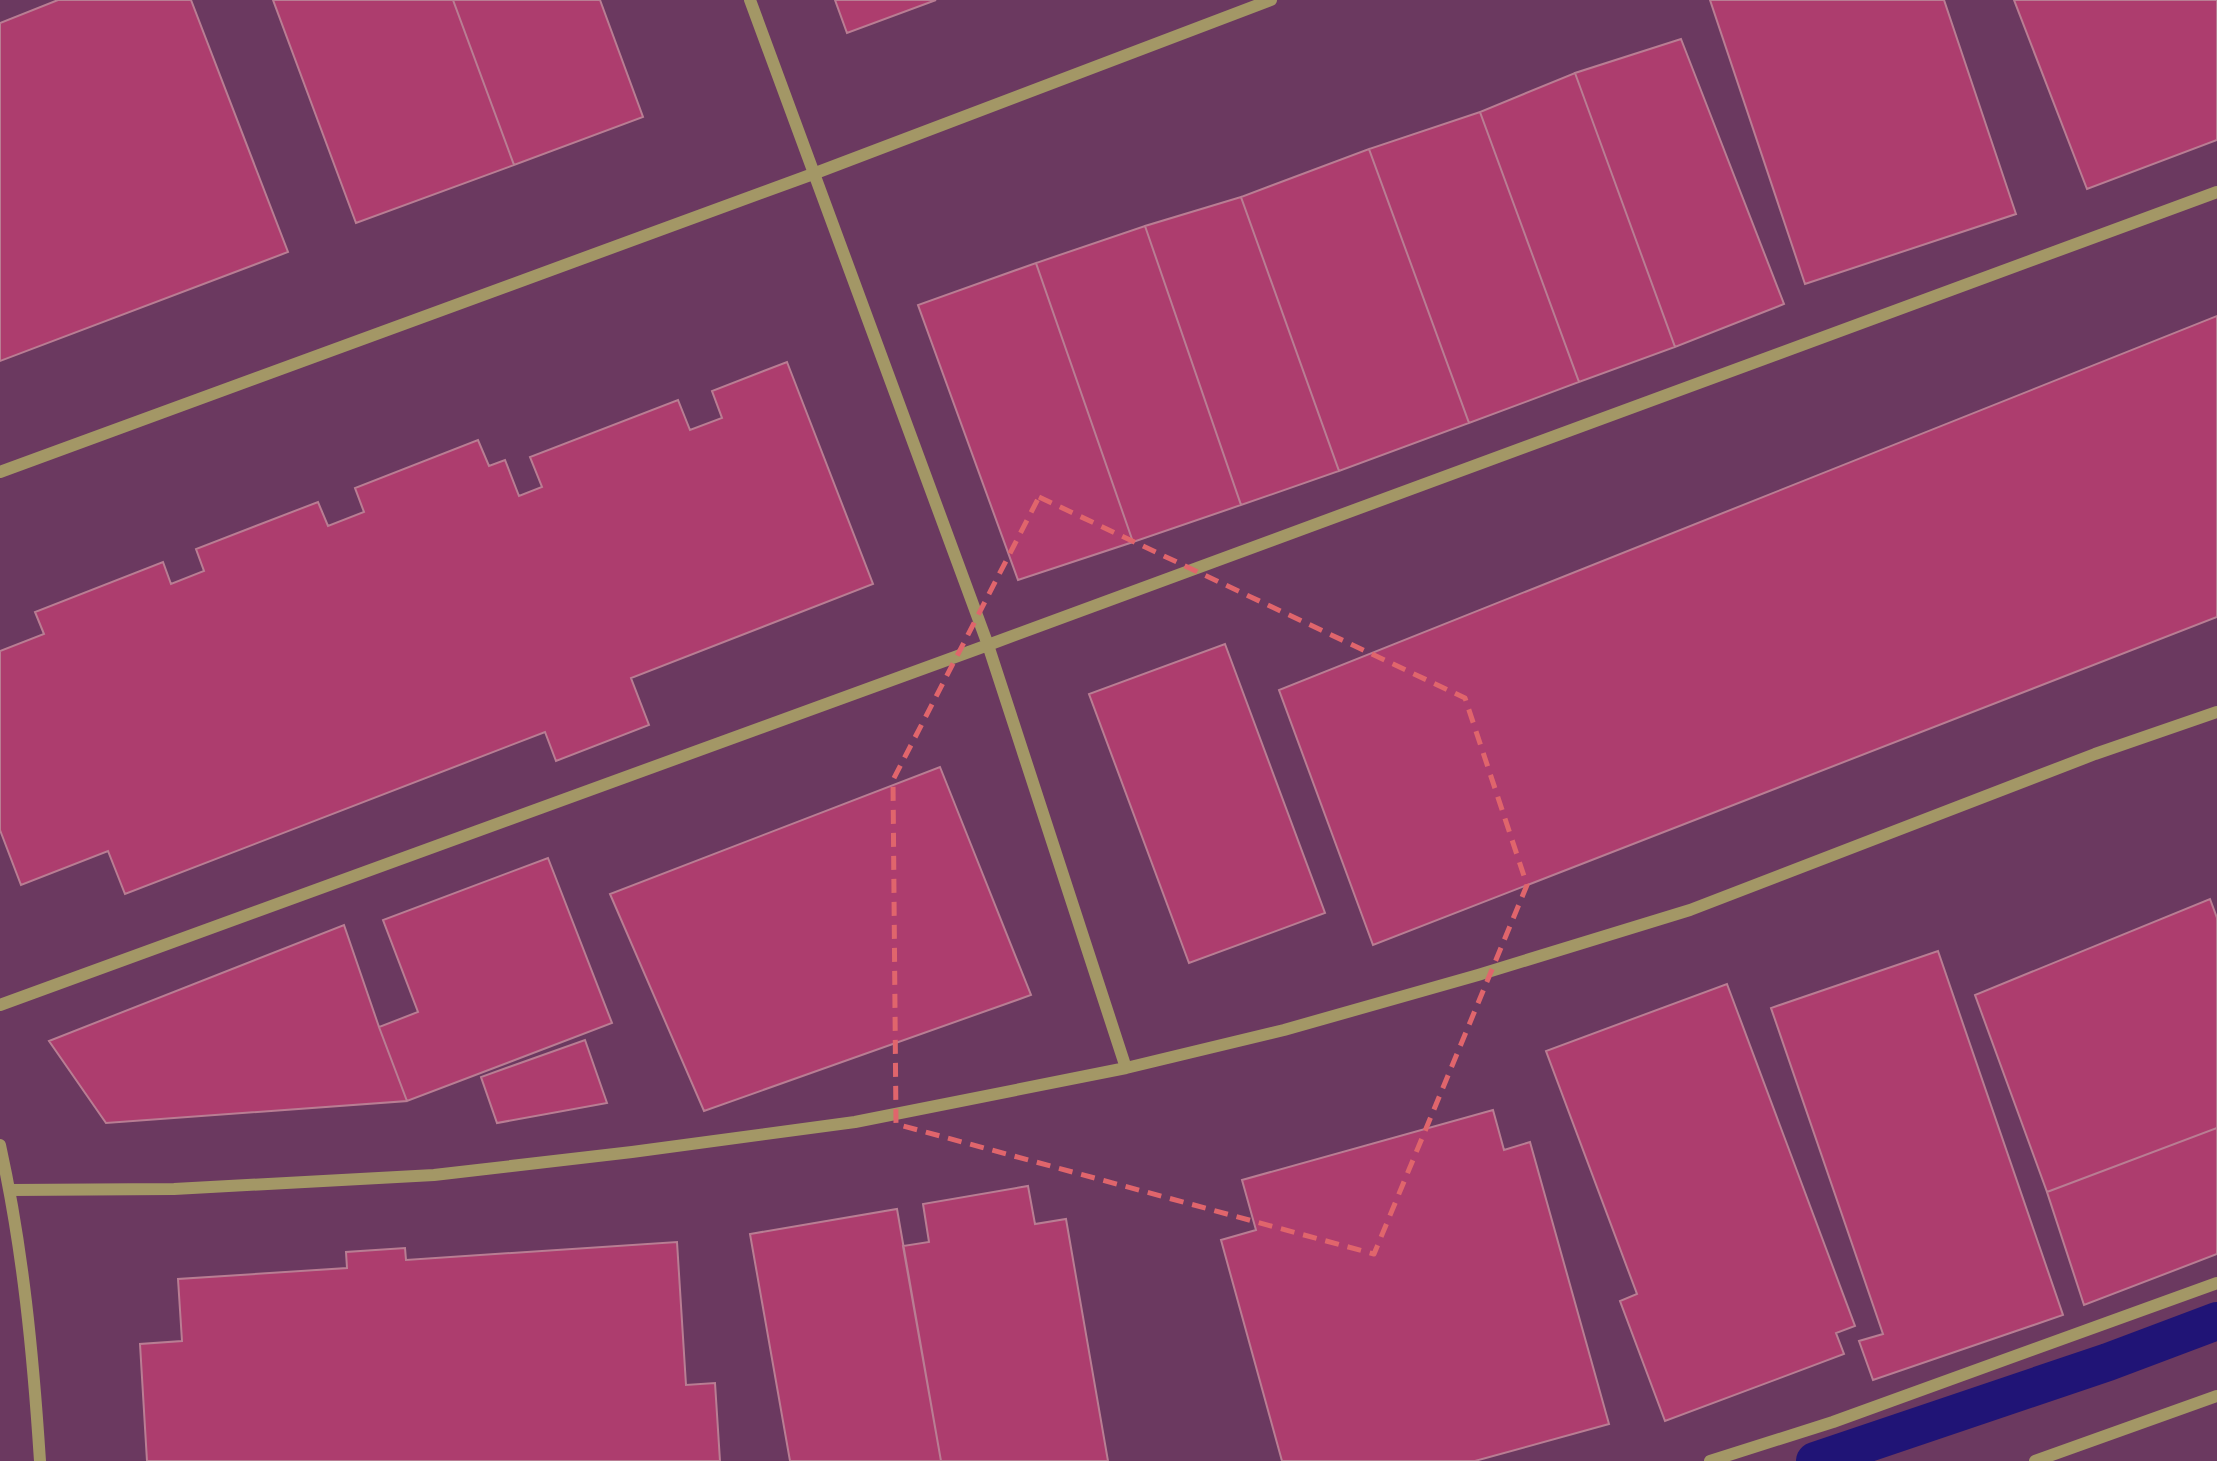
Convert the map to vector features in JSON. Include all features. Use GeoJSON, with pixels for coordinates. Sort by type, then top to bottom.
{"type":"FeatureCollection","features":[{"type":"Feature","properties":{"kind":"street"},"geometry":{"type":"LineString","coordinates":[[750,0],[988,645],[1126,1068]]}},
{"type":"Feature","properties":{"kind":"street"},"geometry":{"type":"LineString","coordinates":[[0,472],[813,174],[1271,0]]}},
{"type":"Feature","properties":{"kind":"street"},"geometry":{"type":"LineString","coordinates":[[0,1005],[988,645],[2217,192]]}},
{"type":"Feature","properties":{"kind":"street"},"geometry":{"type":"LineString","coordinates":[[10,1190],[174,1189],[421,1176],[499,1168],[855,1122],[1126,1068],[1297,1026],[1479,975],[1690,910],[2095,754],[2217,712]]}},
{"type":"Feature","properties":{"kind":"street"},"geometry":{"type":"LineString","coordinates":[[0,1145],[10,1190],[28,1306],[40,1461]]}},
{"type":"Feature","properties":{"kind":"street"},"geometry":{"type":"LineString","coordinates":[[1710,1461],[1833,1422],[2217,1283]]}},
{"type":"Feature","properties":{"kind":"street"},"geometry":{"type":"LineString","coordinates":[[2035,1461],[2216,1400]]}},
{"type":"Feature","properties":{"kind":"highlighted area"},"geometry":{"type":"Polygon","coordinates":[[[1039,497],[1465,698],[1527,885],[1374,1254],[896,1124],[893,780],[1039,497]]]}},
{"type":"Feature","properties":{"kind":"shaded area"},"geometry":{"type":"Polygon","coordinates":[[[0,0],[2217,0],[2217,1461],[0,1461],[0,0]]]}},
{"type":"Feature","properties":{"kind":"building"},"geometry":{"type":"Polygon","coordinates":[[[58,0],[191,0],[288,252],[0,361],[0,23],[58,0]]]}},
{"type":"Feature","properties":{"kind":"building"},"geometry":{"type":"Polygon","coordinates":[[[273,0],[453,0],[514,165],[356,223],[273,0]]]}},
{"type":"Feature","properties":{"kind":"building"},"geometry":{"type":"Polygon","coordinates":[[[453,0],[600,0],[643,117],[514,165],[453,0]]]}},
{"type":"Feature","properties":{"kind":"building"},"geometry":{"type":"Polygon","coordinates":[[[835,0],[936,0],[847,33],[835,0]]]}},
{"type":"Feature","properties":{"kind":"building"},"geometry":{"type":"Polygon","coordinates":[[[1710,0],[1944,0],[2016,214],[1805,284],[1710,0]]]}},
{"type":"Feature","properties":{"kind":"building"},"geometry":{"type":"Polygon","coordinates":[[[2014,0],[2217,0],[2217,140],[2087,189],[2014,0]]]}},
{"type":"Feature","properties":{"kind":"building"},"geometry":{"type":"Polygon","coordinates":[[[1681,39],[1784,304],[1675,347],[1575,73],[1681,39]]]}},
{"type":"Feature","properties":{"kind":"building"},"geometry":{"type":"Polygon","coordinates":[[[1575,73],[1675,347],[1579,382],[1480,112],[1575,73]]]}},
{"type":"Feature","properties":{"kind":"building"},"geometry":{"type":"Polygon","coordinates":[[[1480,112],[1579,382],[1469,423],[1369,149],[1480,112]]]}},
{"type":"Feature","properties":{"kind":"building"},"geometry":{"type":"Polygon","coordinates":[[[1369,149],[1469,423],[1339,471],[1241,197],[1369,149]]]}},
{"type":"Feature","properties":{"kind":"building"},"geometry":{"type":"Polygon","coordinates":[[[1241,197],[1339,471],[1241,505],[1145,226],[1241,197]]]}},
{"type":"Feature","properties":{"kind":"building"},"geometry":{"type":"Polygon","coordinates":[[[1145,226],[1241,505],[1133,542],[1036,263],[1145,226]]]}},
{"type":"Feature","properties":{"kind":"building"},"geometry":{"type":"Polygon","coordinates":[[[1036,263],[1133,542],[1018,580],[918,305],[1036,263]]]}},
{"type":"Feature","properties":{"kind":"building"},"geometry":{"type":"Polygon","coordinates":[[[2217,316],[2217,617],[1373,945],[1279,690],[2217,316]]]}},
{"type":"Feature","properties":{"kind":"building"},"geometry":{"type":"Polygon","coordinates":[[[787,362],[873,584],[631,678],[649,725],[556,761],[545,732],[125,894],[108,851],[21,885],[0,830],[0,651],[44,634],[35,612],[163,562],[171,584],[204,571],[196,549],[318,502],[328,526],[364,512],[355,488],[478,440],[489,466],[505,460],[519,496],[542,487],[530,457],[678,400],[690,430],[722,418],[712,391],[787,362]]]}},
{"type":"Feature","properties":{"kind":"building"},"geometry":{"type":"Polygon","coordinates":[[[1225,644],[1325,913],[1189,963],[1089,694],[1225,644]]]}},
{"type":"Feature","properties":{"kind":"building"},"geometry":{"type":"Polygon","coordinates":[[[940,767],[1031,995],[704,1111],[610,894],[940,767]]]}},
{"type":"Feature","properties":{"kind":"building"},"geometry":{"type":"Polygon","coordinates":[[[548,858],[612,1023],[407,1101],[379,1027],[418,1012],[383,920],[548,858]]]}},
{"type":"Feature","properties":{"kind":"building"},"geometry":{"type":"Polygon","coordinates":[[[2210,899],[2217,918],[2217,1128],[2047,1192],[1975,995],[2210,899]]]}},
{"type":"Feature","properties":{"kind":"building"},"geometry":{"type":"Polygon","coordinates":[[[344,925],[407,1101],[106,1123],[49,1041],[344,925]]]}},
{"type":"Feature","properties":{"kind":"building"},"geometry":{"type":"Polygon","coordinates":[[[1938,951],[2063,1315],[1873,1380],[1859,1341],[1883,1334],[1771,1008],[1938,951]]]}},
{"type":"Feature","properties":{"kind":"building"},"geometry":{"type":"Polygon","coordinates":[[[1727,984],[1855,1326],[1836,1333],[1844,1354],[1665,1421],[1620,1301],[1637,1294],[1546,1051],[1727,984]]]}},
{"type":"Feature","properties":{"kind":"building"},"geometry":{"type":"Polygon","coordinates":[[[585,1040],[607,1103],[497,1123],[481,1077],[585,1040]]]}},
{"type":"Feature","properties":{"kind":"building"},"geometry":{"type":"Polygon","coordinates":[[[1493,1110],[1504,1150],[1530,1142],[1609,1424],[1475,1461],[1282,1461],[1221,1240],[1256,1230],[1242,1180],[1493,1110]]]}},
{"type":"Feature","properties":{"kind":"building"},"geometry":{"type":"Polygon","coordinates":[[[2217,1128],[2217,1254],[2084,1305],[2047,1192],[2217,1128]]]}},
{"type":"Feature","properties":{"kind":"building"},"geometry":{"type":"Polygon","coordinates":[[[1028,1186],[1035,1224],[1066,1219],[1108,1461],[941,1461],[903,1246],[929,1242],[923,1204],[1028,1186]]]}},
{"type":"Feature","properties":{"kind":"building"},"geometry":{"type":"Polygon","coordinates":[[[897,1209],[941,1461],[790,1461],[750,1234],[897,1209]]]}},
{"type":"Feature","properties":{"kind":"building"},"geometry":{"type":"Polygon","coordinates":[[[677,1242],[686,1385],[715,1383],[720,1461],[147,1461],[140,1344],[182,1341],[178,1279],[347,1268],[346,1252],[405,1248],[406,1260],[677,1242]]]}},
{"type":"Feature","properties":{"kind":"waterway"},"geometry":{"type":"LineString","coordinates":[[1815,1461],[2108,1362],[2217,1321]]}}]}
